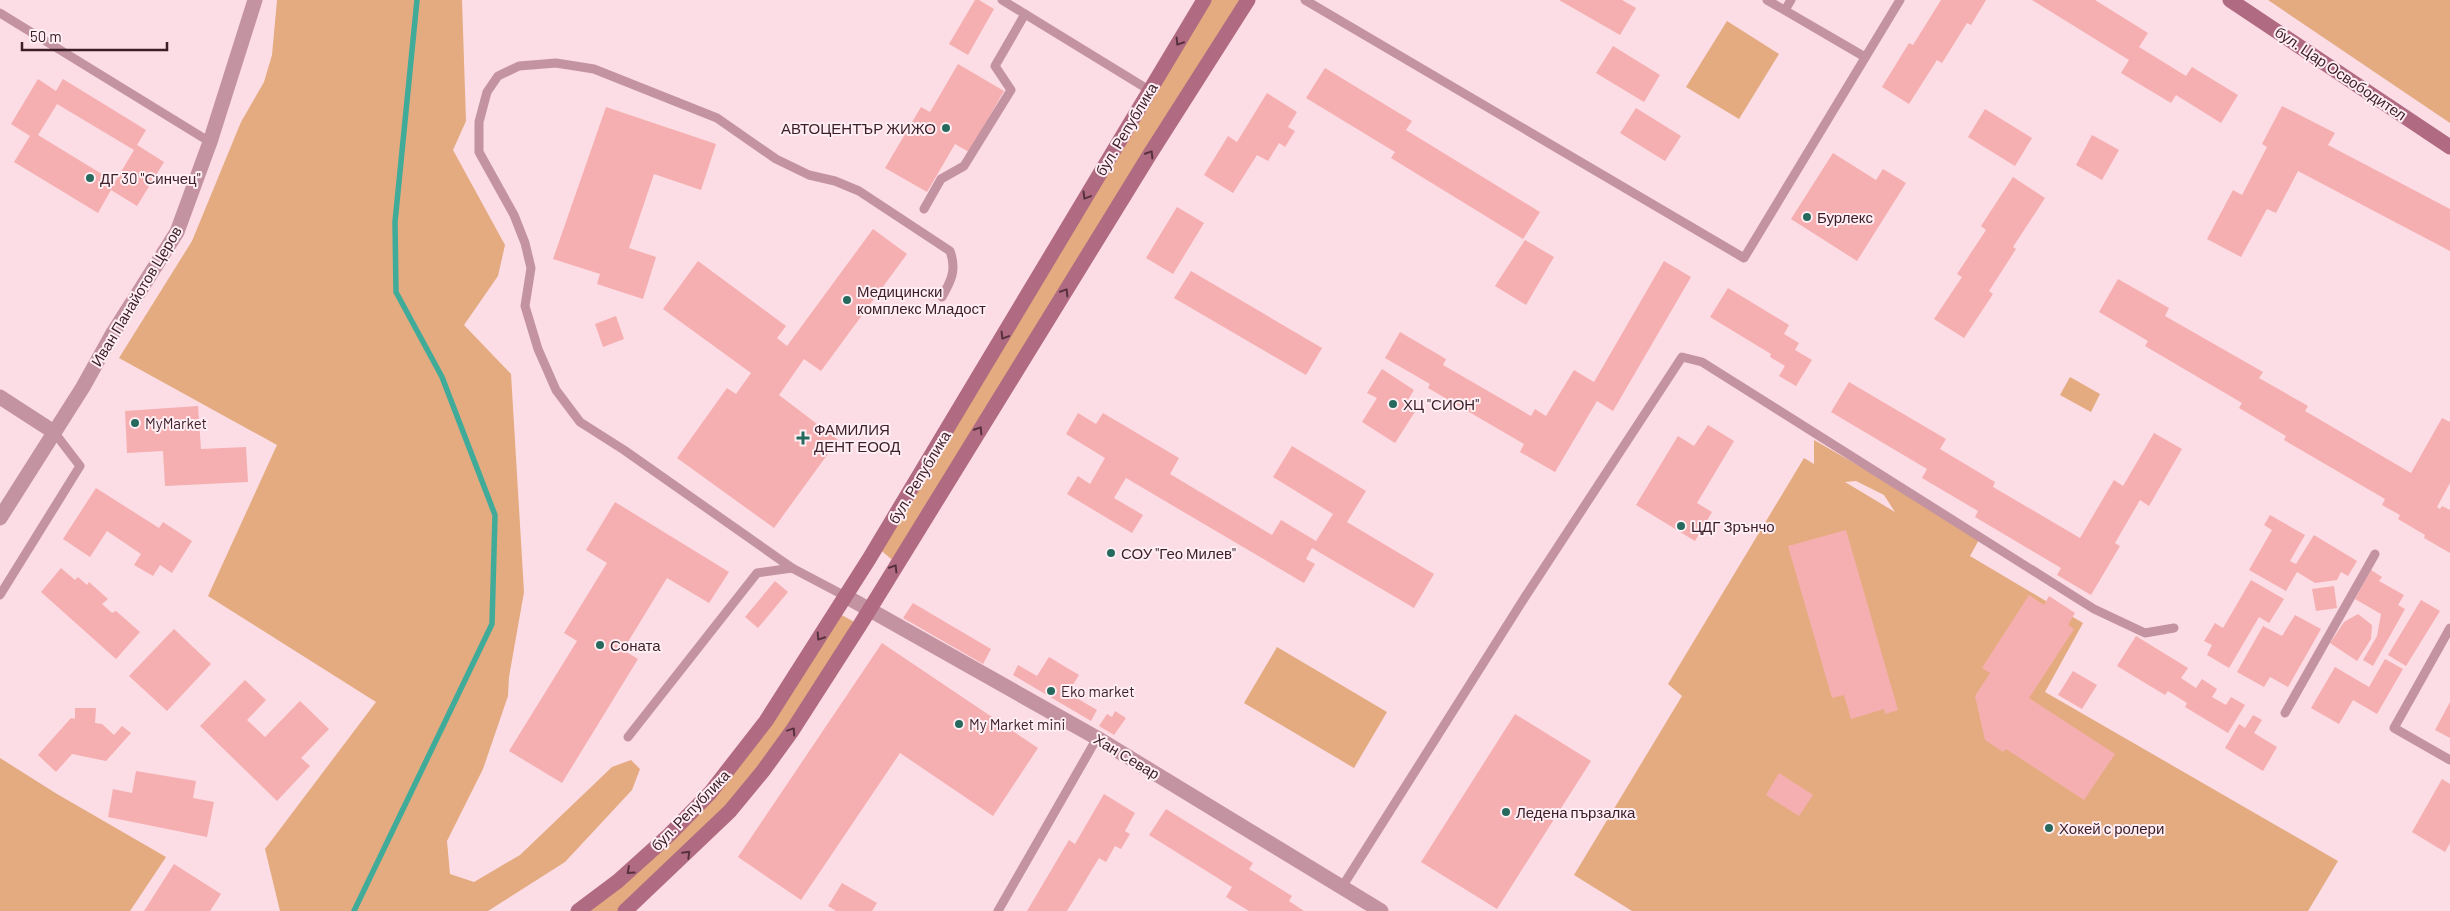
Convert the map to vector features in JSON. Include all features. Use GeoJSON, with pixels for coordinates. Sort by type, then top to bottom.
{"type":"FeatureCollection","features":[{"type":"Feature","properties":{"kind":"street","name":"Иван Панайотов Церов"},"geometry":{"type":"LineString","coordinates":[[0,518],[83,387],[113,333],[177,232],[210,142],[255,0]]}},
{"type":"Feature","properties":{"kind":"street","name":"бул. Република"},"geometry":{"type":"LineString","coordinates":[[578,911],[618,881],[669,835],[710,793],[766,720],[847,597],[1204,0]]}},
{"type":"Feature","properties":{"kind":"street","name":"бул. Република"},"geometry":{"type":"LineString","coordinates":[[625,911],[723,818],[763,771],[792,731],[1144,163],[1248,0]]}},
{"type":"Feature","properties":{"kind":"street","name":"бул. Цар Освободител"},"geometry":{"type":"LineString","coordinates":[[2230,0],[2450,147]]}},
{"type":"Feature","properties":{"kind":"street"},"geometry":{"type":"LineString","coordinates":[[0,397],[54,432]]}},
{"type":"Feature","properties":{"kind":"street","name":"Хан Севар"},"geometry":{"type":"LineString","coordinates":[[847,597],[868,610],[894,621],[1097,738],[1380,911]]}},
{"type":"Feature","properties":{"kind":"lane"},"geometry":{"type":"LineString","coordinates":[[1002,0],[1149,90]]}},
{"type":"Feature","properties":{"kind":"lane"},"geometry":{"type":"LineString","coordinates":[[1305,0],[1744,258],[1900,0]]}},
{"type":"Feature","properties":{"kind":"lane"},"geometry":{"type":"LineString","coordinates":[[1767,0],[1865,57]]}},
{"type":"Feature","properties":{"kind":"lane"},"geometry":{"type":"LineString","coordinates":[[1784,10],[1791,0]]}},
{"type":"Feature","properties":{"kind":"lane"},"geometry":{"type":"LineString","coordinates":[[0,13],[210,142]]}},
{"type":"Feature","properties":{"kind":"lane"},"geometry":{"type":"LineString","coordinates":[[924,209],[941,179],[964,166],[1011,90],[995,66],[1025,14]]}},
{"type":"Feature","properties":{"kind":"lane"},"geometry":{"type":"LineString","coordinates":[[847,597],[792,568],[624,450],[580,422],[556,390],[538,349],[525,306],[531,268],[525,242],[514,215],[478,152],[479,122],[487,92],[498,76],[519,66],[556,63],[594,70],[717,118],[776,159],[809,174],[835,181],[859,191],[950,251],[954,264],[952,278],[942,297]]}},
{"type":"Feature","properties":{"kind":"lane"},"geometry":{"type":"LineString","coordinates":[[1342,887],[1525,597],[1682,356],[1702,362],[2094,609],[2145,633],[2174,628]]}},
{"type":"Feature","properties":{"kind":"lane"},"geometry":{"type":"LineString","coordinates":[[0,594],[80,466],[54,432]]}},
{"type":"Feature","properties":{"kind":"lane"},"geometry":{"type":"LineString","coordinates":[[2285,714],[2375,554]]}},
{"type":"Feature","properties":{"kind":"lane"},"geometry":{"type":"LineString","coordinates":[[628,737],[757,573],[792,568]]}},
{"type":"Feature","properties":{"kind":"lane"},"geometry":{"type":"LineString","coordinates":[[2450,628],[2394,728],[2450,760]]}},
{"type":"Feature","properties":{"kind":"lane"},"geometry":{"type":"LineString","coordinates":[[998,911],[1097,738]]}},
{"type":"Feature","properties":{"kind":"shaded area"},"geometry":{"type":"Polygon","coordinates":[[[277,0],[462,0],[466,121],[453,150],[505,245],[498,276],[464,325],[511,374],[524,592],[509,677],[508,696],[483,769],[447,841],[450,874],[474,882],[520,855],[612,767],[631,760],[640,769],[632,790],[565,862],[488,911],[280,911],[265,849],[376,702],[208,596],[277,445],[119,358],[192,241],[241,122],[264,82],[272,55],[277,0]]]}},
{"type":"Feature","properties":{"kind":"shaded area"},"geometry":{"type":"Polygon","coordinates":[[[1204,0],[1248,0],[897,564],[877,547],[1204,0]]]}},
{"type":"Feature","properties":{"kind":"shaded area"},"geometry":{"type":"Polygon","coordinates":[[[2268,0],[2450,0],[2450,123],[2268,0]]]}},
{"type":"Feature","properties":{"kind":"shaded area"},"geometry":{"type":"Polygon","coordinates":[[[1727,21],[1779,54],[1739,119],[1686,87],[1727,21]]]}},
{"type":"Feature","properties":{"kind":"shaded area"},"geometry":{"type":"Polygon","coordinates":[[[2070,377],[2100,394],[2091,412],[2060,395],[2070,377]]]}},
{"type":"Feature","properties":{"kind":"shaded area"},"geometry":{"type":"Polygon","coordinates":[[[1814,440],[1981,536],[1970,556],[2083,623],[2045,692],[2338,861],[2308,911],[1632,911],[1574,875],[1682,696],[1668,684],[1804,458],[1814,464],[1814,440]],[[1856,481],[1845,482],[1895,512],[1884,495],[1856,481]]]}},
{"type":"Feature","properties":{"kind":"shaded area"},"geometry":{"type":"Polygon","coordinates":[[[836,612],[860,625],[763,771],[625,911],[578,911],[710,793],[836,612]]]}},
{"type":"Feature","properties":{"kind":"shaded area"},"geometry":{"type":"Polygon","coordinates":[[[1277,647],[1387,712],[1354,768],[1244,703],[1277,647]]]}},
{"type":"Feature","properties":{"kind":"shaded area"},"geometry":{"type":"Polygon","coordinates":[[[0,758],[57,794],[166,857],[130,911],[0,911],[0,758]]]}},
{"type":"Feature","properties":{"kind":"building"},"geometry":{"type":"Polygon","coordinates":[[[975,0],[979,0],[994,9],[968,55],[949,44],[975,0]]]}},
{"type":"Feature","properties":{"kind":"building"},"geometry":{"type":"Polygon","coordinates":[[[1559,0],[1622,0],[1636,8],[1620,35],[1559,0]]]}},
{"type":"Feature","properties":{"kind":"building"},"geometry":{"type":"Polygon","coordinates":[[[1941,0],[1986,0],[1971,25],[1967,23],[1942,63],[1937,60],[1909,104],[1882,87],[1909,43],[1913,45],[1941,0]]]}},
{"type":"Feature","properties":{"kind":"building"},"geometry":{"type":"Polygon","coordinates":[[[2032,0],[2095,0],[2148,33],[2139,47],[2186,76],[2192,67],[2238,95],[2221,123],[2176,95],[2171,103],[2121,73],[2129,60],[2032,0]]]}},
{"type":"Feature","properties":{"kind":"building"},"geometry":{"type":"Polygon","coordinates":[[[1613,46],[1660,75],[1644,102],[1596,73],[1613,46]]]}},
{"type":"Feature","properties":{"kind":"building","name":"АВТОЦЕНТЪР ЖИЖО"},"geometry":{"type":"Polygon","coordinates":[[[958,64],[1004,91],[969,152],[955,144],[927,192],[885,168],[921,107],[930,112],[958,64]]]}},
{"type":"Feature","properties":{"kind":"building"},"geometry":{"type":"Polygon","coordinates":[[[1325,68],[1412,121],[1406,130],[1540,212],[1523,239],[1391,158],[1395,152],[1306,98],[1325,68]]]}},
{"type":"Feature","properties":{"kind":"building"},"geometry":{"type":"Polygon","coordinates":[[[38,79],[56,91],[63,79],[146,130],[137,145],[164,162],[137,206],[111,190],[98,213],[14,162],[30,136],[11,124],[38,79]],[[57,104],[38,135],[115,182],[134,150],[57,104]]]}},
{"type":"Feature","properties":{"kind":"building"},"geometry":{"type":"Polygon","coordinates":[[[1267,93],[1297,112],[1288,127],[1295,131],[1285,147],[1279,143],[1268,161],[1257,155],[1233,193],[1204,175],[1228,136],[1237,142],[1267,93]]]}},
{"type":"Feature","properties":{"kind":"building"},"geometry":{"type":"Polygon","coordinates":[[[2282,106],[2335,133],[2328,145],[2450,209],[2450,251],[2298,171],[2276,213],[2267,209],[2241,257],[2207,239],[2233,190],[2242,195],[2267,147],[2262,144],[2282,106]]]}},
{"type":"Feature","properties":{"kind":"building"},"geometry":{"type":"Polygon","coordinates":[[[606,107],[716,144],[701,190],[654,174],[629,248],[656,257],[643,299],[597,284],[600,274],[553,259],[606,107]]]}},
{"type":"Feature","properties":{"kind":"building"},"geometry":{"type":"Polygon","coordinates":[[[1636,108],[1681,136],[1665,161],[1620,133],[1636,108]]]}},
{"type":"Feature","properties":{"kind":"building"},"geometry":{"type":"Polygon","coordinates":[[[1985,109],[2032,138],[2015,166],[1968,137],[1985,109]]]}},
{"type":"Feature","properties":{"kind":"building"},"geometry":{"type":"Polygon","coordinates":[[[2092,135],[2119,150],[2102,180],[2076,165],[2092,135]]]}},
{"type":"Feature","properties":{"kind":"building"},"geometry":{"type":"Polygon","coordinates":[[[1833,153],[1876,180],[1883,169],[1906,183],[1857,261],[1791,219],[1833,153]]]}},
{"type":"Feature","properties":{"kind":"building"},"geometry":{"type":"Polygon","coordinates":[[[2013,177],[2045,198],[2013,247],[2016,249],[1989,291],[1993,294],[1964,338],[1934,319],[1962,277],[1957,274],[1986,230],[1981,226],[2013,177]]]}},
{"type":"Feature","properties":{"kind":"building"},"geometry":{"type":"Polygon","coordinates":[[[1177,207],[1204,223],[1173,274],[1146,258],[1177,207]]]}},
{"type":"Feature","properties":{"kind":"building"},"geometry":{"type":"Polygon","coordinates":[[[873,229],[907,254],[821,371],[804,359],[779,395],[838,440],[774,528],[677,458],[727,388],[736,394],[751,373],[663,309],[698,261],[786,326],[777,338],[787,346],[873,229]]]}},
{"type":"Feature","properties":{"kind":"building"},"geometry":{"type":"Polygon","coordinates":[[[1525,240],[1554,257],[1526,305],[1495,286],[1525,240]]]}},
{"type":"Feature","properties":{"kind":"building"},"geometry":{"type":"Polygon","coordinates":[[[1664,261],[1691,277],[1613,411],[1597,401],[1555,472],[1520,452],[1524,444],[1428,388],[1430,384],[1385,358],[1400,332],[1446,359],[1443,365],[1531,416],[1535,409],[1546,416],[1574,370],[1594,382],[1664,261]]]}},
{"type":"Feature","properties":{"kind":"building"},"geometry":{"type":"Polygon","coordinates":[[[1191,271],[1322,348],[1306,375],[1174,298],[1191,271]]]}},
{"type":"Feature","properties":{"kind":"building"},"geometry":{"type":"Polygon","coordinates":[[[2118,279],[2169,308],[2165,316],[2263,372],[2259,378],[2308,406],[2305,411],[2411,473],[2442,418],[2450,422],[2450,483],[2437,507],[2440,509],[2442,506],[2450,510],[2450,553],[2424,538],[2425,535],[2398,519],[2400,515],[2382,505],[2385,499],[2284,440],[2286,436],[2239,408],[2242,403],[2145,346],[2148,341],[2099,312],[2118,279]]]}},
{"type":"Feature","properties":{"kind":"building"},"geometry":{"type":"Polygon","coordinates":[[[1728,288],[1789,325],[1784,334],[1799,343],[1795,350],[1812,360],[1796,386],[1779,376],[1785,366],[1770,357],[1771,354],[1710,317],[1728,288]]]}},
{"type":"Feature","properties":{"kind":"building"},"geometry":{"type":"Polygon","coordinates":[[[616,316],[624,339],[603,347],[595,324],[616,316]]]}},
{"type":"Feature","properties":{"kind":"building","name":"ХЦ \"СИОН\""},"geometry":{"type":"Polygon","coordinates":[[[1382,369],[1414,390],[1408,400],[1418,407],[1395,443],[1362,422],[1377,398],[1367,393],[1382,369]]]}},
{"type":"Feature","properties":{"kind":"building"},"geometry":{"type":"Polygon","coordinates":[[[1849,382],[1946,439],[1940,449],[1995,482],[1993,487],[2080,538],[2114,480],[2123,486],[2154,433],[2182,449],[2149,506],[2140,500],[2115,543],[2120,546],[2091,595],[2057,575],[2061,568],[1975,517],[1978,511],[1922,478],[1927,469],[1831,412],[1849,382]]]}},
{"type":"Feature","properties":{"kind":"building"},"geometry":{"type":"Polygon","coordinates":[[[198,406],[201,449],[246,447],[248,482],[165,486],[163,451],[127,453],[125,411],[198,406]]]}},
{"type":"Feature","properties":{"kind":"building"},"geometry":{"type":"Polygon","coordinates":[[[1078,413],[1096,424],[1103,413],[1179,458],[1170,474],[1272,535],[1281,520],[1316,541],[1333,514],[1273,477],[1292,446],[1366,491],[1347,522],[1434,574],[1414,608],[1312,548],[1306,559],[1315,564],[1304,583],[1126,478],[1114,498],[1143,515],[1132,533],[1067,494],[1078,476],[1090,484],[1105,458],[1066,434],[1078,413]]]}},
{"type":"Feature","properties":{"kind":"building"},"geometry":{"type":"Polygon","coordinates":[[[1708,425],[1734,441],[1697,503],[1712,512],[1695,541],[1636,505],[1678,436],[1694,446],[1708,425]]]}},
{"type":"Feature","properties":{"kind":"building"},"geometry":{"type":"Polygon","coordinates":[[[96,488],[159,528],[163,522],[192,541],[172,573],[160,565],[153,576],[134,565],[141,554],[107,531],[90,557],[63,539],[96,488]]]}},
{"type":"Feature","properties":{"kind":"building","name":"Соната"},"geometry":{"type":"Polygon","coordinates":[[[615,502],[729,572],[709,603],[667,578],[623,650],[638,659],[562,783],[509,751],[577,641],[564,633],[607,563],[586,550],[615,502]]]}},
{"type":"Feature","properties":{"kind":"building"},"geometry":{"type":"Polygon","coordinates":[[[2270,515],[2305,535],[2290,561],[2296,564],[2314,535],[2357,561],[2348,576],[2341,572],[2337,580],[2315,583],[2297,572],[2286,591],[2249,570],[2272,530],[2264,525],[2270,515]]]}},
{"type":"Feature","properties":{"kind":"building"},"geometry":{"type":"Polygon","coordinates":[[[1846,530],[1898,710],[1885,714],[1884,709],[1851,719],[1844,695],[1832,698],[1788,546],[1846,530]]]}},
{"type":"Feature","properties":{"kind":"building"},"geometry":{"type":"Polygon","coordinates":[[[61,568],[75,580],[78,577],[87,585],[89,582],[108,599],[102,604],[112,613],[116,611],[140,632],[116,659],[41,592],[61,568]]]}},
{"type":"Feature","properties":{"kind":"building"},"geometry":{"type":"Polygon","coordinates":[[[2371,570],[2382,577],[2379,581],[2404,595],[2398,605],[2405,609],[2373,666],[2363,660],[2377,636],[2381,614],[2355,599],[2371,570]]]}},
{"type":"Feature","properties":{"kind":"building"},"geometry":{"type":"Polygon","coordinates":[[[2251,580],[2284,599],[2269,623],[2259,617],[2229,668],[2207,655],[2212,645],[2204,641],[2215,623],[2223,628],[2251,580]]]}},
{"type":"Feature","properties":{"kind":"building"},"geometry":{"type":"Polygon","coordinates":[[[775,581],[788,592],[758,628],[745,617],[775,581]]]}},
{"type":"Feature","properties":{"kind":"building"},"geometry":{"type":"Polygon","coordinates":[[[2334,586],[2337,608],[2316,611],[2312,589],[2334,586]]]}},
{"type":"Feature","properties":{"kind":"building"},"geometry":{"type":"Polygon","coordinates":[[[2029,595],[2044,605],[2049,596],[2075,613],[2068,625],[2074,629],[2029,698],[2115,754],[2084,800],[2006,749],[2003,752],[1985,740],[1975,696],[1990,673],[1982,668],[2029,595]]]}},
{"type":"Feature","properties":{"kind":"building"},"geometry":{"type":"Polygon","coordinates":[[[2421,600],[2440,611],[2406,666],[2388,655],[2421,600]]]}},
{"type":"Feature","properties":{"kind":"building"},"geometry":{"type":"Polygon","coordinates":[[[913,603],[991,649],[983,664],[903,618],[913,603]]]}},
{"type":"Feature","properties":{"kind":"building"},"geometry":{"type":"Polygon","coordinates":[[[2358,614],[2372,625],[2371,639],[2357,661],[2330,643],[2344,622],[2358,614]]]}},
{"type":"Feature","properties":{"kind":"building"},"geometry":{"type":"Polygon","coordinates":[[[2295,615],[2321,629],[2288,687],[2270,677],[2264,687],[2237,672],[2263,626],[2282,636],[2295,615]]]}},
{"type":"Feature","properties":{"kind":"building"},"geometry":{"type":"Polygon","coordinates":[[[174,629],[211,664],[167,711],[129,676],[174,629]]]}},
{"type":"Feature","properties":{"kind":"building"},"geometry":{"type":"Polygon","coordinates":[[[2136,636],[2188,668],[2181,678],[2196,688],[2202,679],[2217,689],[2212,697],[2226,705],[2231,697],[2245,705],[2228,733],[2185,707],[2187,703],[2168,691],[2165,695],[2117,666],[2136,636]]]}},
{"type":"Feature","properties":{"kind":"building"},"geometry":{"type":"Polygon","coordinates":[[[882,643],[1038,748],[993,816],[900,753],[801,900],[738,857],[882,643]]]}},
{"type":"Feature","properties":{"kind":"building"},"geometry":{"type":"Polygon","coordinates":[[[1049,657],[1079,675],[1068,693],[1097,710],[1091,721],[1013,675],[1018,665],[1037,676],[1049,657]]]}},
{"type":"Feature","properties":{"kind":"building"},"geometry":{"type":"Polygon","coordinates":[[[2385,659],[2403,669],[2377,714],[2353,700],[2339,724],[2311,708],[2335,667],[2369,687],[2385,659]]]}},
{"type":"Feature","properties":{"kind":"building"},"geometry":{"type":"Polygon","coordinates":[[[2073,671],[2097,685],[2082,709],[2058,695],[2073,671]]]}},
{"type":"Feature","properties":{"kind":"building"},"geometry":{"type":"Polygon","coordinates":[[[245,680],[266,700],[247,720],[265,737],[300,701],[329,729],[301,758],[310,766],[277,801],[200,726],[245,680]]]}},
{"type":"Feature","properties":{"kind":"building"},"geometry":{"type":"Polygon","coordinates":[[[2450,702],[2450,738],[2435,730],[2450,702]]]}},
{"type":"Feature","properties":{"kind":"building"},"geometry":{"type":"Polygon","coordinates":[[[75,708],[96,708],[95,723],[102,724],[114,735],[122,726],[131,733],[106,761],[72,754],[56,772],[38,755],[71,718],[75,719],[75,708]]]}},
{"type":"Feature","properties":{"kind":"building"},"geometry":{"type":"Polygon","coordinates":[[[1115,711],[1126,718],[1114,735],[1099,726],[1107,714],[1112,717],[1115,711]]]}},
{"type":"Feature","properties":{"kind":"building","name":"Ледена пързалка"},"geometry":{"type":"Polygon","coordinates":[[[1515,714],[1591,761],[1497,909],[1421,862],[1515,714]]]}},
{"type":"Feature","properties":{"kind":"building"},"geometry":{"type":"Polygon","coordinates":[[[2253,715],[2262,720],[2254,733],[2277,747],[2263,771],[2225,748],[2239,724],[2245,728],[2253,715]]]}},
{"type":"Feature","properties":{"kind":"building"},"geometry":{"type":"Polygon","coordinates":[[[136,771],[196,781],[193,798],[214,802],[207,837],[108,817],[113,789],[132,793],[136,771]]]}},
{"type":"Feature","properties":{"kind":"building"},"geometry":{"type":"Polygon","coordinates":[[[1779,773],[1813,795],[1799,816],[1766,795],[1779,773]]]}},
{"type":"Feature","properties":{"kind":"building"},"geometry":{"type":"Polygon","coordinates":[[[2442,779],[2450,784],[2450,843],[2445,852],[2412,832],[2442,779]]]}},
{"type":"Feature","properties":{"kind":"building"},"geometry":{"type":"Polygon","coordinates":[[[1104,794],[1135,813],[1125,831],[1130,834],[1121,849],[1115,846],[1106,862],[1099,858],[1067,911],[1027,911],[1069,840],[1075,844],[1104,794]]]}},
{"type":"Feature","properties":{"kind":"building"},"geometry":{"type":"Polygon","coordinates":[[[1166,809],[1253,863],[1249,869],[1292,896],[1289,901],[1304,911],[1249,911],[1226,897],[1232,887],[1149,835],[1166,809]]]}},
{"type":"Feature","properties":{"kind":"building"},"geometry":{"type":"Polygon","coordinates":[[[174,864],[221,894],[210,911],[144,911],[174,864]]]}},
{"type":"Feature","properties":{"kind":"building"},"geometry":{"type":"Polygon","coordinates":[[[842,883],[877,903],[872,911],[836,911],[828,906],[842,883]]]}},
{"type":"Feature","properties":{"kind":"waterway"},"geometry":{"type":"LineString","coordinates":[[354,911],[492,624],[495,515],[442,377],[396,292],[395,222],[417,0]]}},
{"type":"Feature","properties":{"kind":"place","name":"АВТОЦЕНТЪР ЖИЖО"},"geometry":{"type":"Point","coordinates":[946,128]}},
{"type":"Feature","properties":{"kind":"place","name":"ДГ 30 \"Синчец\""},"geometry":{"type":"Point","coordinates":[90,178]}},
{"type":"Feature","properties":{"kind":"place","name":"Бурлекс"},"geometry":{"type":"Point","coordinates":[1807,217]}},
{"type":"Feature","properties":{"kind":"place","name":"Медицински комплекс Младост"},"geometry":{"type":"Point","coordinates":[847,300]}},
{"type":"Feature","properties":{"kind":"place","name":"ХЦ \"СИОН\""},"geometry":{"type":"Point","coordinates":[1393,404]}},
{"type":"Feature","properties":{"kind":"place","name":"MyMarket"},"geometry":{"type":"Point","coordinates":[135,423]}},
{"type":"Feature","properties":{"kind":"place","name":"ФАМИЛИЯ ДЕНТ ЕООД"},"geometry":{"type":"Point","coordinates":[803,438]}},
{"type":"Feature","properties":{"kind":"place","name":"ЦДГ Зрънчо"},"geometry":{"type":"Point","coordinates":[1681,526]}},
{"type":"Feature","properties":{"kind":"place","name":"СОУ \"Гео Милев\""},"geometry":{"type":"Point","coordinates":[1111,553]}},
{"type":"Feature","properties":{"kind":"place","name":"Соната"},"geometry":{"type":"Point","coordinates":[600,645]}},
{"type":"Feature","properties":{"kind":"place","name":"Eko market"},"geometry":{"type":"Point","coordinates":[1051,691]}},
{"type":"Feature","properties":{"kind":"place","name":"My Market mini"},"geometry":{"type":"Point","coordinates":[959,724]}},
{"type":"Feature","properties":{"kind":"place","name":"Ледена пързалка"},"geometry":{"type":"Point","coordinates":[1506,812]}},
{"type":"Feature","properties":{"kind":"place","name":"Хокей с ролери"},"geometry":{"type":"Point","coordinates":[2049,828]}}]}
